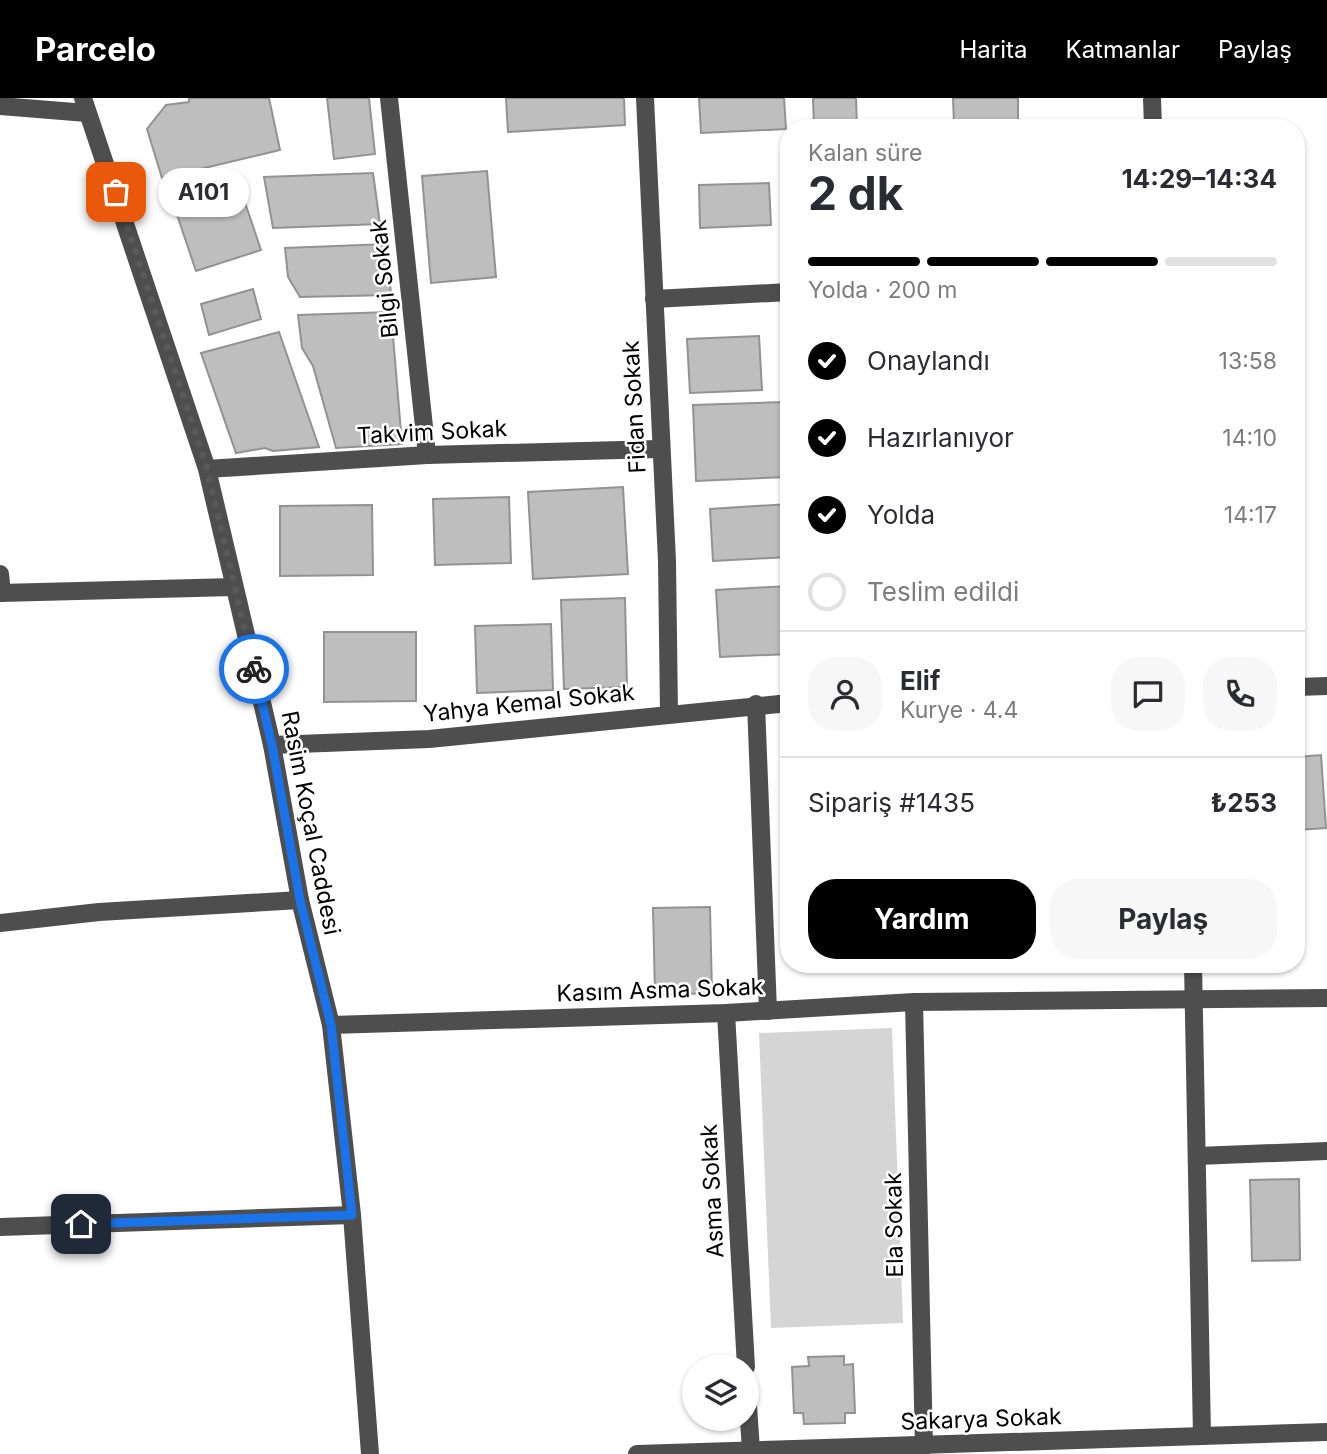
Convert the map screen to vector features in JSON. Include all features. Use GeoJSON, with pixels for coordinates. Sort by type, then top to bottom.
{"type":"FeatureCollection","features":[{"type":"Feature","properties":{"kind":"street","name":"Bilgi Sokak"},"geometry":{"type":"LineString","coordinates":[[389,98],[427,455]]}},
{"type":"Feature","properties":{"kind":"street","name":"Fidan Sokak"},"geometry":{"type":"LineString","coordinates":[[645,98],[659,449],[667,561],[669,713]]}},
{"type":"Feature","properties":{"kind":"street"},"geometry":{"type":"LineString","coordinates":[[1152,98],[1153,119]]}},
{"type":"Feature","properties":{"kind":"street"},"geometry":{"type":"LineString","coordinates":[[0,106],[85,106]]}},
{"type":"Feature","properties":{"kind":"street","name":"Rasim Koçal Caddesi"},"geometry":{"type":"LineString","coordinates":[[85,106],[207,469],[272,745],[300,900],[331,1025],[352,1215],[370,1454]]}},
{"type":"Feature","properties":{"kind":"street"},"geometry":{"type":"LineString","coordinates":[[654,299],[780,292]]}},
{"type":"Feature","properties":{"kind":"street","name":"Takvim Sokak"},"geometry":{"type":"LineString","coordinates":[[207,469],[427,455],[659,449]]}},
{"type":"Feature","properties":{"kind":"street"},"geometry":{"type":"LineString","coordinates":[[0,574],[1,593],[234,587]]}},
{"type":"Feature","properties":{"kind":"street"},"geometry":{"type":"LineString","coordinates":[[1305,687],[1327,686]]}},
{"type":"Feature","properties":{"kind":"street","name":"Yahya Kemal Sokak"},"geometry":{"type":"LineString","coordinates":[[272,745],[429,739],[780,703]]}},
{"type":"Feature","properties":{"kind":"street"},"geometry":{"type":"LineString","coordinates":[[756,704],[768,1011]]}},
{"type":"Feature","properties":{"kind":"street"},"geometry":{"type":"LineString","coordinates":[[0,923],[99,912],[300,900]]}},
{"type":"Feature","properties":{"kind":"street"},"geometry":{"type":"LineString","coordinates":[[1194,973],[1202,1436]]}},
{"type":"Feature","properties":{"kind":"street","name":"Kasım Asma Sokak"},"geometry":{"type":"LineString","coordinates":[[331,1025],[726,1013],[914,1002],[1327,998]]}},
{"type":"Feature","properties":{"kind":"street","name":"Ela Sokak"},"geometry":{"type":"LineString","coordinates":[[914,1002],[924,1447]]}},
{"type":"Feature","properties":{"kind":"street","name":"Asma Sokak"},"geometry":{"type":"LineString","coordinates":[[726,1013],[745,1354]]}},
{"type":"Feature","properties":{"kind":"street"},"geometry":{"type":"LineString","coordinates":[[1197,1156],[1327,1151]]}},
{"type":"Feature","properties":{"kind":"street"},"geometry":{"type":"LineString","coordinates":[[0,1227],[352,1215]]}},
{"type":"Feature","properties":{"kind":"street"},"geometry":{"type":"LineString","coordinates":[[750,1431],[751,1450]]}},
{"type":"Feature","properties":{"kind":"street","name":"Sakarya Sokak"},"geometry":{"type":"LineString","coordinates":[[637,1454],[924,1447],[1001,1448],[1202,1436],[1327,1432]]}},
{"type":"Feature","properties":{"kind":"shaded area"},"geometry":{"type":"Polygon","coordinates":[[[892,1028],[903,1323],[771,1328],[759,1033],[892,1028]]]}},
{"type":"Feature","properties":{"kind":"building"},"geometry":{"type":"Polygon","coordinates":[[[189,98],[269,98],[280,150],[162,178],[147,129],[166,105],[189,102],[189,98]]]}},
{"type":"Feature","properties":{"kind":"building"},"geometry":{"type":"Polygon","coordinates":[[[327,98],[369,98],[375,154],[334,159],[327,98]]]}},
{"type":"Feature","properties":{"kind":"building"},"geometry":{"type":"Polygon","coordinates":[[[506,98],[624,98],[625,125],[508,132],[506,98]]]}},
{"type":"Feature","properties":{"kind":"building"},"geometry":{"type":"Polygon","coordinates":[[[699,98],[784,98],[785,119],[780,119],[780,129],[701,133],[699,98]]]}},
{"type":"Feature","properties":{"kind":"building"},"geometry":{"type":"Polygon","coordinates":[[[813,98],[856,98],[857,119],[814,119],[813,98]]]}},
{"type":"Feature","properties":{"kind":"building"},"geometry":{"type":"Polygon","coordinates":[[[953,98],[1018,98],[1018,119],[954,119],[953,98]]]}},
{"type":"Feature","properties":{"kind":"building"},"geometry":{"type":"Polygon","coordinates":[[[487,171],[496,277],[431,283],[422,176],[487,171]]]}},
{"type":"Feature","properties":{"kind":"building"},"geometry":{"type":"Polygon","coordinates":[[[373,173],[380,224],[273,228],[264,177],[373,173]]]}},
{"type":"Feature","properties":{"kind":"building"},"geometry":{"type":"Polygon","coordinates":[[[237,179],[261,250],[196,271],[172,200],[237,179]]]}},
{"type":"Feature","properties":{"kind":"building"},"geometry":{"type":"Polygon","coordinates":[[[769,183],[771,225],[700,228],[699,185],[769,183]]]}},
{"type":"Feature","properties":{"kind":"building"},"geometry":{"type":"Polygon","coordinates":[[[387,244],[391,295],[300,297],[288,277],[285,248],[387,244]]]}},
{"type":"Feature","properties":{"kind":"building"},"geometry":{"type":"Polygon","coordinates":[[[253,289],[261,319],[209,335],[201,304],[253,289]]]}},
{"type":"Feature","properties":{"kind":"building"},"geometry":{"type":"Polygon","coordinates":[[[391,312],[402,444],[336,448],[313,366],[302,348],[298,315],[391,312]]]}},
{"type":"Feature","properties":{"kind":"building"},"geometry":{"type":"Polygon","coordinates":[[[279,332],[319,447],[273,451],[265,448],[236,453],[201,353],[279,332]]]}},
{"type":"Feature","properties":{"kind":"building"},"geometry":{"type":"Polygon","coordinates":[[[759,336],[762,390],[690,393],[687,339],[759,336]]]}},
{"type":"Feature","properties":{"kind":"building"},"geometry":{"type":"Polygon","coordinates":[[[780,402],[780,477],[696,481],[693,405],[780,402]]]}},
{"type":"Feature","properties":{"kind":"building"},"geometry":{"type":"Polygon","coordinates":[[[623,487],[628,574],[533,579],[528,492],[623,487]]]}},
{"type":"Feature","properties":{"kind":"building"},"geometry":{"type":"Polygon","coordinates":[[[509,497],[511,563],[435,565],[433,499],[509,497]]]}},
{"type":"Feature","properties":{"kind":"building"},"geometry":{"type":"Polygon","coordinates":[[[372,505],[373,575],[280,576],[280,506],[372,505]]]}},
{"type":"Feature","properties":{"kind":"building"},"geometry":{"type":"Polygon","coordinates":[[[780,505],[780,557],[713,561],[710,509],[780,505]]]}},
{"type":"Feature","properties":{"kind":"building"},"geometry":{"type":"Polygon","coordinates":[[[780,586],[780,654],[720,657],[716,590],[780,586]]]}},
{"type":"Feature","properties":{"kind":"building"},"geometry":{"type":"Polygon","coordinates":[[[625,598],[627,687],[564,689],[561,600],[625,598]]]}},
{"type":"Feature","properties":{"kind":"building"},"geometry":{"type":"Polygon","coordinates":[[[551,624],[553,690],[477,693],[475,626],[551,624]]]}},
{"type":"Feature","properties":{"kind":"building"},"geometry":{"type":"Polygon","coordinates":[[[324,632],[416,632],[416,701],[324,702],[324,632]]]}},
{"type":"Feature","properties":{"kind":"building"},"geometry":{"type":"Polygon","coordinates":[[[1321,755],[1326,828],[1305,829],[1305,756],[1321,755]]]}},
{"type":"Feature","properties":{"kind":"building"},"geometry":{"type":"Polygon","coordinates":[[[710,907],[712,993],[655,995],[653,908],[710,907]]]}},
{"type":"Feature","properties":{"kind":"building"},"geometry":{"type":"Polygon","coordinates":[[[1299,1179],[1300,1260],[1252,1261],[1250,1180],[1299,1179]]]}},
{"type":"Feature","properties":{"kind":"building"},"geometry":{"type":"Polygon","coordinates":[[[844,1356],[844,1365],[853,1364],[855,1413],[845,1413],[845,1423],[804,1424],[803,1413],[794,1413],[792,1367],[809,1366],[808,1357],[844,1356]]]}},
{"type":"Feature","properties":{"kind":"way so far"},"geometry":{"type":"LineString","coordinates":[[116,192],[207,469],[254,669]]}},
{"type":"Feature","properties":{"kind":"place","name":"A101"},"geometry":{"type":"Point","coordinates":[116,192]}},
{"type":"Feature","properties":{"kind":"route"},"geometry":{"type":"LineString","coordinates":[[81,1224],[352,1215],[331,1025],[300,900],[272,745],[254,669]]}}]}
